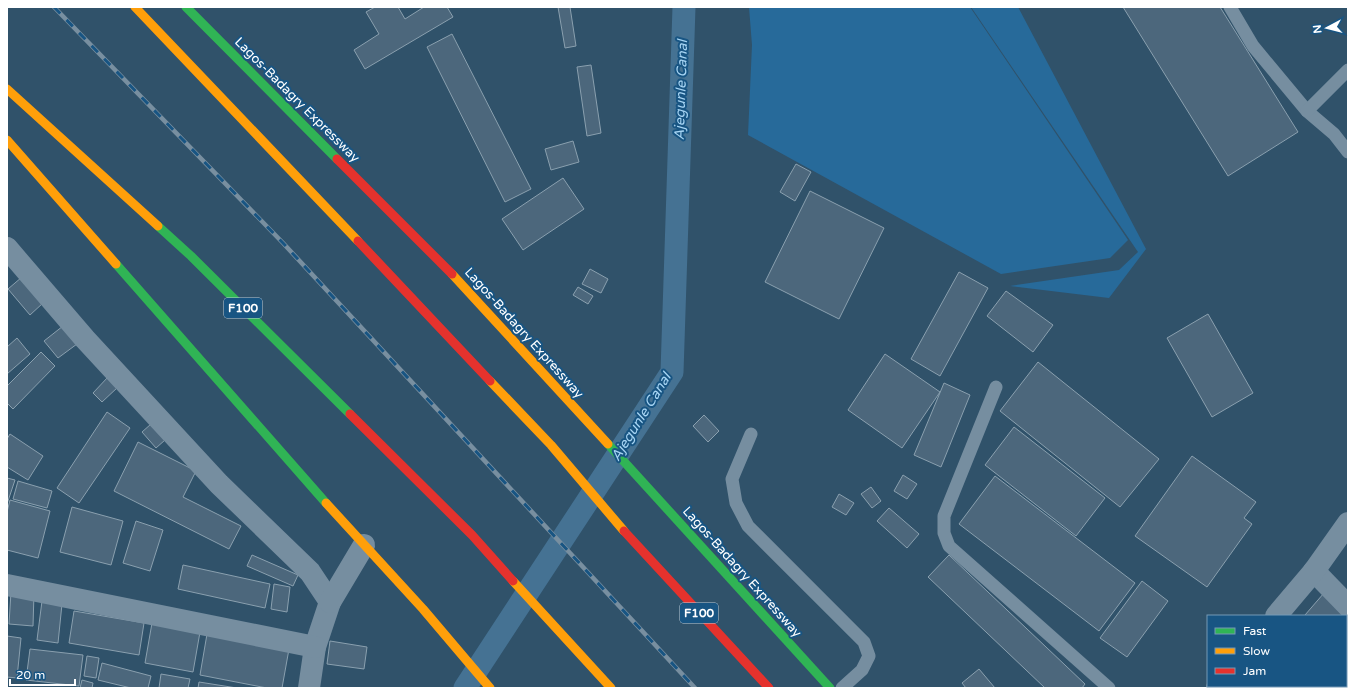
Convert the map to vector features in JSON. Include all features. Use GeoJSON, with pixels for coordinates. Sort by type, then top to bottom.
{"type":"FeatureCollection","features":[{"type":"Feature","properties":{"kind":"main road","name":"F100"},"geometry":{"type":"LineString","coordinates":[[135,7],[551,445],[630,538],[768,688]]}},
{"type":"Feature","properties":{"kind":"main road","name":"Lagos-Badagry Expressway"},"geometry":{"type":"LineString","coordinates":[[186,7],[465,287],[830,688]]}},
{"type":"Feature","properties":{"kind":"main road","name":"F100"},"geometry":{"type":"LineString","coordinates":[[7,89],[191,256],[472,535],[611,688]]}},
{"type":"Feature","properties":{"kind":"main road"},"geometry":{"type":"LineString","coordinates":[[7,140],[364,545],[423,609],[490,688]]}},
{"type":"Feature","properties":{"kind":"street"},"geometry":{"type":"LineString","coordinates":[[7,248],[85,338],[218,484],[310,572],[330,602]]}},
{"type":"Feature","properties":{"kind":"street"},"geometry":{"type":"LineString","coordinates":[[1277,615],[1314,571],[1348,523]]}},
{"type":"Feature","properties":{"kind":"street"},"geometry":{"type":"LineString","coordinates":[[310,688],[315,647],[330,602],[364,545]]}},
{"type":"Feature","properties":{"kind":"street"},"geometry":{"type":"LineString","coordinates":[[1314,571],[1348,606]]}},
{"type":"Feature","properties":{"kind":"street"},"geometry":{"type":"LineString","coordinates":[[7,585],[315,647]]}},
{"type":"Feature","properties":{"kind":"lane"},"geometry":{"type":"LineString","coordinates":[[1230,7],[1253,46],[1307,112],[1334,134],[1348,152]]}},
{"type":"Feature","properties":{"kind":"lane"},"geometry":{"type":"LineString","coordinates":[[1307,112],[1348,70]]}},
{"type":"Feature","properties":{"kind":"lane"},"geometry":{"type":"LineString","coordinates":[[996,387],[944,516],[944,534],[950,546],[1109,688]]}},
{"type":"Feature","properties":{"kind":"lane"},"geometry":{"type":"LineString","coordinates":[[751,434],[732,479],[736,503],[748,526],[864,642],[869,656],[862,670],[842,688]]}},
{"type":"Feature","properties":{"kind":"shaded area"},"geometry":{"type":"Polygon","coordinates":[[[749,7],[970,7],[1128,240],[1110,258],[1001,274],[748,135],[752,45],[749,7]]]}},
{"type":"Feature","properties":{"kind":"shaded area"},"geometry":{"type":"Polygon","coordinates":[[[971,7],[1018,7],[1146,249],[1109,298],[1010,286],[1119,270],[1138,252],[971,7]]]}},
{"type":"Feature","properties":{"kind":"building"},"geometry":{"type":"Polygon","coordinates":[[[375,7],[398,7],[405,19],[424,7],[447,7],[453,17],[365,69],[354,50],[379,34],[366,12],[375,7]]]}},
{"type":"Feature","properties":{"kind":"building"},"geometry":{"type":"Polygon","coordinates":[[[558,7],[570,7],[576,46],[565,48],[558,7]]]}},
{"type":"Feature","properties":{"kind":"building"},"geometry":{"type":"Polygon","coordinates":[[[1123,7],[1220,7],[1298,132],[1228,176],[1123,7]]]}},
{"type":"Feature","properties":{"kind":"building"},"geometry":{"type":"Polygon","coordinates":[[[452,34],[531,189],[505,202],[427,47],[452,34]]]}},
{"type":"Feature","properties":{"kind":"building"},"geometry":{"type":"Polygon","coordinates":[[[591,65],[601,133],[587,136],[577,67],[591,65]]]}},
{"type":"Feature","properties":{"kind":"building"},"geometry":{"type":"Polygon","coordinates":[[[573,141],[579,162],[551,170],[545,149],[573,141]]]}},
{"type":"Feature","properties":{"kind":"building"},"geometry":{"type":"Polygon","coordinates":[[[796,164],[811,172],[795,201],[780,192],[796,164]]]}},
{"type":"Feature","properties":{"kind":"building"},"geometry":{"type":"Polygon","coordinates":[[[563,178],[584,209],[523,250],[502,219],[563,178]]]}},
{"type":"Feature","properties":{"kind":"building"},"geometry":{"type":"Polygon","coordinates":[[[810,191],[884,228],[839,319],[765,282],[810,191]]]}},
{"type":"Feature","properties":{"kind":"building"},"geometry":{"type":"Polygon","coordinates":[[[590,269],[608,279],[601,293],[582,284],[590,269]]]}},
{"type":"Feature","properties":{"kind":"building"},"geometry":{"type":"Polygon","coordinates":[[[959,272],[988,288],[940,376],[911,359],[959,272]]]}},
{"type":"Feature","properties":{"kind":"building"},"geometry":{"type":"Polygon","coordinates":[[[22,277],[43,303],[30,315],[8,289],[22,277]]]}},
{"type":"Feature","properties":{"kind":"building"},"geometry":{"type":"Polygon","coordinates":[[[578,287],[593,296],[588,304],[573,295],[578,287]]]}},
{"type":"Feature","properties":{"kind":"building"},"geometry":{"type":"Polygon","coordinates":[[[1006,291],[1053,325],[1033,352],[987,316],[1006,291]]]}},
{"type":"Feature","properties":{"kind":"building"},"geometry":{"type":"Polygon","coordinates":[[[1208,314],[1253,393],[1212,417],[1167,338],[1208,314]]]}},
{"type":"Feature","properties":{"kind":"building"},"geometry":{"type":"Polygon","coordinates":[[[63,326],[77,344],[58,358],[44,341],[63,326]]]}},
{"type":"Feature","properties":{"kind":"building"},"geometry":{"type":"Polygon","coordinates":[[[17,338],[30,354],[7,374],[7,347],[17,338]]]}},
{"type":"Feature","properties":{"kind":"building"},"geometry":{"type":"Polygon","coordinates":[[[41,352],[55,366],[13,409],[7,403],[7,386],[41,352]]]}},
{"type":"Feature","properties":{"kind":"building"},"geometry":{"type":"Polygon","coordinates":[[[885,354],[940,392],[902,448],[848,410],[885,354]]]}},
{"type":"Feature","properties":{"kind":"building"},"geometry":{"type":"Polygon","coordinates":[[[1038,362],[1159,459],[1120,507],[1000,411],[1038,362]]]}},
{"type":"Feature","properties":{"kind":"building"},"geometry":{"type":"Polygon","coordinates":[[[108,377],[118,387],[102,402],[93,393],[108,377]]]}},
{"type":"Feature","properties":{"kind":"building"},"geometry":{"type":"Polygon","coordinates":[[[944,383],[970,395],[941,467],[914,455],[944,383]]]}},
{"type":"Feature","properties":{"kind":"building"},"geometry":{"type":"Polygon","coordinates":[[[107,412],[130,428],[79,503],[57,488],[107,412]]]}},
{"type":"Feature","properties":{"kind":"building"},"geometry":{"type":"Polygon","coordinates":[[[704,415],[719,431],[708,442],[693,426],[704,415]]]}},
{"type":"Feature","properties":{"kind":"building"},"geometry":{"type":"Polygon","coordinates":[[[151,424],[165,440],[156,448],[142,432],[151,424]]]}},
{"type":"Feature","properties":{"kind":"building"},"geometry":{"type":"Polygon","coordinates":[[[1014,427],[1105,498],[1076,536],[985,465],[1014,427]]]}},
{"type":"Feature","properties":{"kind":"building"},"geometry":{"type":"Polygon","coordinates":[[[10,434],[43,456],[28,480],[7,467],[7,439],[10,434]]]}},
{"type":"Feature","properties":{"kind":"building"},"geometry":{"type":"Polygon","coordinates":[[[138,442],[196,471],[183,497],[241,526],[229,549],[114,491],[138,442]]]}},
{"type":"Feature","properties":{"kind":"building"},"geometry":{"type":"Polygon","coordinates":[[[1192,456],[1256,502],[1244,518],[1252,524],[1207,587],[1135,536],[1192,456]]]}},
{"type":"Feature","properties":{"kind":"building"},"geometry":{"type":"Polygon","coordinates":[[[903,475],[917,484],[907,499],[894,491],[903,475]]]}},
{"type":"Feature","properties":{"kind":"building"},"geometry":{"type":"Polygon","coordinates":[[[995,476],[1135,583],[1099,631],[959,524],[995,476]]]}},
{"type":"Feature","properties":{"kind":"building"},"geometry":{"type":"Polygon","coordinates":[[[7,478],[15,480],[7,504],[7,478]]]}},
{"type":"Feature","properties":{"kind":"building"},"geometry":{"type":"Polygon","coordinates":[[[18,481],[52,491],[47,508],[13,499],[18,481]]]}},
{"type":"Feature","properties":{"kind":"building"},"geometry":{"type":"Polygon","coordinates":[[[871,487],[881,501],[872,508],[861,494],[871,487]]]}},
{"type":"Feature","properties":{"kind":"building"},"geometry":{"type":"Polygon","coordinates":[[[839,494],[854,503],[846,515],[832,507],[839,494]]]}},
{"type":"Feature","properties":{"kind":"building"},"geometry":{"type":"Polygon","coordinates":[[[10,500],[50,511],[38,558],[7,550],[7,512],[10,500]]]}},
{"type":"Feature","properties":{"kind":"building"},"geometry":{"type":"Polygon","coordinates":[[[72,507],[123,521],[111,565],[60,552],[72,507]]]}},
{"type":"Feature","properties":{"kind":"building"},"geometry":{"type":"Polygon","coordinates":[[[889,508],[919,534],[907,548],[877,521],[889,508]]]}},
{"type":"Feature","properties":{"kind":"building"},"geometry":{"type":"Polygon","coordinates":[[[136,521],[163,530],[150,571],[123,563],[136,521]]]}},
{"type":"Feature","properties":{"kind":"building"},"geometry":{"type":"Polygon","coordinates":[[[252,555],[298,575],[293,586],[247,566],[252,555]]]}},
{"type":"Feature","properties":{"kind":"building"},"geometry":{"type":"Polygon","coordinates":[[[949,555],[1085,684],[1082,688],[1045,688],[928,577],[949,555]]]}},
{"type":"Feature","properties":{"kind":"building"},"geometry":{"type":"Polygon","coordinates":[[[183,565],[270,584],[265,608],[178,589],[183,565]]]}},
{"type":"Feature","properties":{"kind":"building"},"geometry":{"type":"Polygon","coordinates":[[[1142,581],[1168,601],[1127,657],[1100,638],[1142,581]]]}},
{"type":"Feature","properties":{"kind":"building"},"geometry":{"type":"Polygon","coordinates":[[[274,584],[290,587],[287,612],[271,609],[274,584]]]}},
{"type":"Feature","properties":{"kind":"building"},"geometry":{"type":"Polygon","coordinates":[[[11,592],[34,593],[33,626],[9,624],[11,592]]]}},
{"type":"Feature","properties":{"kind":"building"},"geometry":{"type":"Polygon","coordinates":[[[1324,593],[1348,614],[1348,654],[1347,615],[1305,615],[1324,593]]]}},
{"type":"Feature","properties":{"kind":"building"},"geometry":{"type":"Polygon","coordinates":[[[42,601],[62,604],[58,643],[37,640],[42,601]]]}},
{"type":"Feature","properties":{"kind":"building"},"geometry":{"type":"Polygon","coordinates":[[[74,611],[144,623],[139,655],[69,643],[74,611]]]}},
{"type":"Feature","properties":{"kind":"building"},"geometry":{"type":"Polygon","coordinates":[[[152,623],[200,632],[193,672],[145,663],[152,623]]]}},
{"type":"Feature","properties":{"kind":"building"},"geometry":{"type":"Polygon","coordinates":[[[207,634],[289,649],[282,688],[267,688],[200,675],[207,634]]]}},
{"type":"Feature","properties":{"kind":"building"},"geometry":{"type":"Polygon","coordinates":[[[7,636],[21,638],[17,678],[7,677],[7,636]]]}},
{"type":"Feature","properties":{"kind":"building"},"geometry":{"type":"Polygon","coordinates":[[[330,641],[367,647],[364,669],[327,664],[330,641]]]}},
{"type":"Feature","properties":{"kind":"building"},"geometry":{"type":"Polygon","coordinates":[[[30,649],[83,655],[79,686],[26,680],[30,649]]]}},
{"type":"Feature","properties":{"kind":"building"},"geometry":{"type":"Polygon","coordinates":[[[87,656],[99,658],[96,678],[84,676],[87,656]]]}},
{"type":"Feature","properties":{"kind":"building"},"geometry":{"type":"Polygon","coordinates":[[[1347,658],[1348,688],[1340,687],[1347,687],[1347,658]]]}},
{"type":"Feature","properties":{"kind":"building"},"geometry":{"type":"Polygon","coordinates":[[[102,663],[151,676],[148,688],[131,688],[98,680],[102,663]]]}},
{"type":"Feature","properties":{"kind":"building"},"geometry":{"type":"Polygon","coordinates":[[[979,669],[995,688],[966,688],[962,683],[979,669]]]}},
{"type":"Feature","properties":{"kind":"building"},"geometry":{"type":"Polygon","coordinates":[[[161,674],[190,679],[188,688],[159,688],[161,674]]]}},
{"type":"Feature","properties":{"kind":"building"},"geometry":{"type":"Polygon","coordinates":[[[82,680],[93,683],[92,688],[80,688],[82,680]]]}},
{"type":"Feature","properties":{"kind":"building"},"geometry":{"type":"Polygon","coordinates":[[[199,682],[237,688],[198,688],[199,682]]]}},
{"type":"Feature","properties":{"kind":"building"},"geometry":{"type":"Polygon","coordinates":[[[1318,687],[1319,688],[1288,688],[1318,687]]]}},
{"type":"Feature","properties":{"kind":"waterway","name":"Ajegunle Canal"},"geometry":{"type":"LineString","coordinates":[[465,688],[672,372],[684,7]]}},
{"type":"Feature","properties":{"kind":"railway"},"geometry":{"type":"LineString","coordinates":[[54,7],[283,243],[695,688]]}},
{"type":"Feature","properties":{"kind":"traffic: fast"},"geometry":{"type":"LineString","coordinates":[[186,7],[337,159]]}},
{"type":"Feature","properties":{"kind":"traffic: fast"},"geometry":{"type":"LineString","coordinates":[[158,226],[191,256],[350,414]]}},
{"type":"Feature","properties":{"kind":"traffic: fast"},"geometry":{"type":"LineString","coordinates":[[116,264],[326,503]]}},
{"type":"Feature","properties":{"kind":"traffic: fast"},"geometry":{"type":"LineString","coordinates":[[608,444],[830,688]]}},
{"type":"Feature","properties":{"kind":"traffic: slow"},"geometry":{"type":"LineString","coordinates":[[135,7],[358,241]]}},
{"type":"Feature","properties":{"kind":"traffic: slow"},"geometry":{"type":"LineString","coordinates":[[7,89],[158,226]]}},
{"type":"Feature","properties":{"kind":"traffic: slow"},"geometry":{"type":"LineString","coordinates":[[7,140],[116,264]]}},
{"type":"Feature","properties":{"kind":"traffic: slow"},"geometry":{"type":"LineString","coordinates":[[452,274],[608,444]]}},
{"type":"Feature","properties":{"kind":"traffic: slow"},"geometry":{"type":"LineString","coordinates":[[490,381],[551,445],[624,531]]}},
{"type":"Feature","properties":{"kind":"traffic: slow"},"geometry":{"type":"LineString","coordinates":[[326,503],[423,609],[490,688]]}},
{"type":"Feature","properties":{"kind":"traffic: slow"},"geometry":{"type":"LineString","coordinates":[[513,581],[611,688]]}},
{"type":"Feature","properties":{"kind":"traffic: jam"},"geometry":{"type":"LineString","coordinates":[[337,159],[452,274]]}},
{"type":"Feature","properties":{"kind":"traffic: jam"},"geometry":{"type":"LineString","coordinates":[[358,241],[490,381]]}},
{"type":"Feature","properties":{"kind":"traffic: jam"},"geometry":{"type":"LineString","coordinates":[[350,414],[472,535],[513,581]]}},
{"type":"Feature","properties":{"kind":"traffic: jam"},"geometry":{"type":"LineString","coordinates":[[624,531],[769,688]]}}]}
